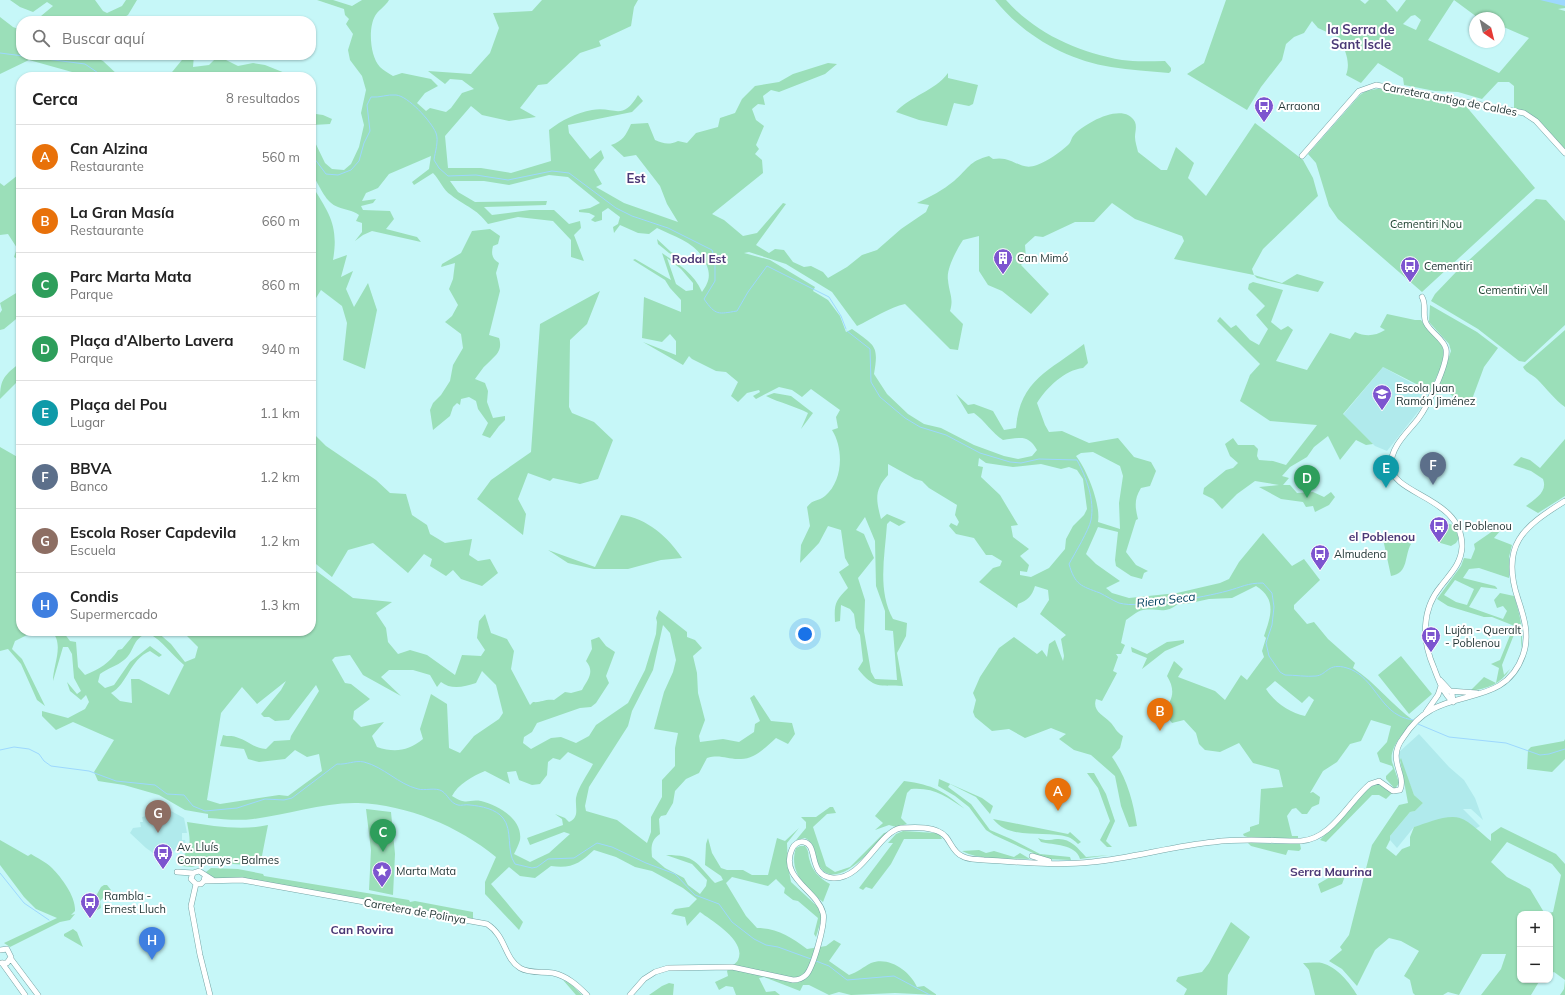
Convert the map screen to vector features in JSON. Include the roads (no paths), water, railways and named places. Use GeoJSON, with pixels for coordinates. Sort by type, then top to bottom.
{"type":"FeatureCollection","features":[{"type":"Feature","properties":{"kind":"street","name":"Carretera antiga de Caldes"},"geometry":{"type":"LineString","coordinates":[[1302,156],[1358,91],[1376,84],[1524,113],[1536,121],[1565,153]]}},
{"type":"Feature","properties":{"kind":"street"},"geometry":{"type":"LineString","coordinates":[[1422,297],[1424,301],[1425,322],[1443,343],[1446,356],[1425,408],[1402,437],[1394,452],[1391,470],[1396,479],[1445,510],[1457,526],[1462,547],[1460,561],[1454,571],[1440,587],[1430,604],[1427,614],[1425,635],[1427,652],[1438,679],[1445,694],[1453,702]]}},
{"type":"Feature","properties":{"kind":"street"},"geometry":{"type":"LineString","coordinates":[[1425,714],[1439,706],[1486,692],[1509,678],[1519,664],[1524,650],[1526,626],[1514,586],[1512,572],[1514,553],[1524,532],[1534,521],[1565,502]]}},
{"type":"Feature","properties":{"kind":"street"},"geometry":{"type":"LineString","coordinates":[[1438,679],[1450,691],[1453,696],[1453,702]]}},
{"type":"Feature","properties":{"kind":"street"},"geometry":{"type":"LineString","coordinates":[[630,995],[644,979],[655,972],[668,968],[732,967],[793,980],[805,976],[811,967],[824,918],[819,904],[797,882],[790,864],[791,853],[794,845],[800,842],[805,842],[809,846],[815,866],[820,872],[832,878],[842,877],[850,873],[892,833],[902,828],[930,829],[939,832],[946,837],[956,852],[966,858],[1054,863],[1108,860],[1215,842],[1301,841],[1314,839],[1327,830],[1370,784],[1379,781],[1392,791],[1400,790],[1402,783],[1396,759],[1397,748],[1409,730],[1425,714],[1438,695],[1441,686]]}},
{"type":"Feature","properties":{"kind":"street"},"geometry":{"type":"LineString","coordinates":[[1450,691],[1468,694],[1486,692]]}},
{"type":"Feature","properties":{"kind":"street"},"geometry":{"type":"LineString","coordinates":[[1032,856],[1054,863]]}},
{"type":"Feature","properties":{"kind":"street","name":"Carretera de Polinya"},"geometry":{"type":"LineString","coordinates":[[196,884],[192,876],[199,871],[204,878],[214,880],[242,880],[487,924],[495,929],[510,956],[520,968],[526,971],[561,975],[571,981],[586,995]]}},
{"type":"Feature","properties":{"kind":"street"},"geometry":{"type":"LineString","coordinates":[[204,878],[201,884],[196,884],[191,906],[200,955],[210,995]]}},
{"type":"Feature","properties":{"kind":"street"},"geometry":{"type":"LineString","coordinates":[[1,948],[9,951],[10,959],[38,995]]}},
{"type":"Feature","properties":{"kind":"street"},"geometry":{"type":"LineString","coordinates":[[1,963],[7,963],[10,959]]}},
{"type":"Feature","properties":{"kind":"street"},"geometry":{"type":"LineString","coordinates":[[1,963],[25,995]]}},
{"type":"Feature","properties":{"kind":"waterway"},"geometry":{"type":"LineString","coordinates":[[0,53],[16,55]]}},
{"type":"Feature","properties":{"kind":"waterway"},"geometry":{"type":"LineString","coordinates":[[54,60],[85,64],[97,72]]}},
{"type":"Feature","properties":{"kind":"waterway"},"geometry":{"type":"LineString","coordinates":[[316,161],[326,174],[338,175],[351,170],[359,161],[364,143],[370,131],[367,105],[371,97],[393,95],[401,96],[419,110],[436,133],[437,139],[434,160],[439,168],[448,176],[476,175],[508,180],[552,171],[569,173],[616,208],[632,216],[668,228],[712,250],[715,260],[715,281],[704,299],[715,311],[721,313],[737,311],[748,292],[767,266],[829,297],[841,316],[846,329]]}},
{"type":"Feature","properties":{"kind":"waterway","name":"Riera Seca"},"geometry":{"type":"LineString","coordinates":[[847,331],[870,349],[871,382],[880,397],[905,418],[920,427],[946,435],[980,453],[1010,462],[1021,463],[1039,459],[1077,460],[1084,474],[1092,505],[1090,524],[1082,542],[1069,564],[1076,581],[1080,584],[1119,603],[1142,604],[1189,599],[1227,591],[1249,584],[1263,583],[1272,593],[1274,607],[1272,625],[1266,643],[1269,656],[1280,672],[1285,675],[1316,676],[1332,668],[1347,668],[1362,677],[1391,710],[1402,717],[1413,720]]}},
{"type":"Feature","properties":{"kind":"waterway"},"geometry":{"type":"LineString","coordinates":[[1418,724],[1449,737],[1506,743],[1540,755],[1565,749]]}},
{"type":"Feature","properties":{"kind":"waterway"},"geometry":{"type":"LineString","coordinates":[[0,750],[14,747],[29,749],[39,754],[44,761],[51,766],[89,771],[116,781],[155,785],[167,794],[184,795],[193,806],[205,811],[237,808],[265,799],[284,800],[292,798],[337,764],[364,762],[371,764],[411,787],[436,789],[442,791],[455,804],[479,806],[496,812],[503,818],[508,828],[512,859],[515,864],[532,868],[537,867],[548,859],[574,858],[597,843],[612,847],[646,863],[675,874],[695,895],[719,904],[732,922],[754,939],[766,945],[778,947],[811,959]]}},
{"type":"Feature","properties":{"kind":"waterway"},"geometry":{"type":"LineString","coordinates":[[0,873],[24,903],[49,920]]}},
{"type":"Feature","properties":{"kind":"waterway"},"geometry":{"type":"LineString","coordinates":[[816,961],[829,966],[847,980],[894,976],[930,995]]}},
{"type":"Feature","properties":{"kind":"place","name":"Arraona"},"geometry":{"type":"Point","coordinates":[1264,123]}},
{"type":"Feature","properties":{"kind":"place","name":"Can Mimó"},"geometry":{"type":"Point","coordinates":[1003,275]}},
{"type":"Feature","properties":{"kind":"place","name":"Cementiri"},"geometry":{"type":"Point","coordinates":[1410,283]}},
{"type":"Feature","properties":{"kind":"place","name":"Escola Juan Ramón Jiménez"},"geometry":{"type":"Point","coordinates":[1382,411]}},
{"type":"Feature","properties":{"kind":"place","name":"BBVA"},"geometry":{"type":"Point","coordinates":[1433,485]}},
{"type":"Feature","properties":{"kind":"place","name":"Plaça del Pou"},"geometry":{"type":"Point","coordinates":[1386,488]}},
{"type":"Feature","properties":{"kind":"place","name":"Plaça d'Alberto Lavera"},"geometry":{"type":"Point","coordinates":[1307,498]}},
{"type":"Feature","properties":{"kind":"place","name":"el Poblenou"},"geometry":{"type":"Point","coordinates":[1439,543]}},
{"type":"Feature","properties":{"kind":"place","name":"Almudena"},"geometry":{"type":"Point","coordinates":[1320,571]}},
{"type":"Feature","properties":{"kind":"place","name":"Luján - Queralt - Poblenou"},"geometry":{"type":"Point","coordinates":[1431,653]}},
{"type":"Feature","properties":{"kind":"place","name":"La Gran Masía"},"geometry":{"type":"Point","coordinates":[1160,731]}},
{"type":"Feature","properties":{"kind":"place","name":"Can Alzina"},"geometry":{"type":"Point","coordinates":[1058,811]}},
{"type":"Feature","properties":{"kind":"place","name":"Escola Roser Capdevila"},"geometry":{"type":"Point","coordinates":[158,833]}},
{"type":"Feature","properties":{"kind":"place","name":"Parc Marta Mata"},"geometry":{"type":"Point","coordinates":[383,852]}},
{"type":"Feature","properties":{"kind":"place","name":"Av. Lluís Companys - Balmes"},"geometry":{"type":"Point","coordinates":[163,870]}},
{"type":"Feature","properties":{"kind":"place","name":"Marta Mata"},"geometry":{"type":"Point","coordinates":[382,888]}},
{"type":"Feature","properties":{"kind":"place","name":"Rambla - Ernest Lluch"},"geometry":{"type":"Point","coordinates":[90,919]}},
{"type":"Feature","properties":{"kind":"place","name":"Condis"},"geometry":{"type":"Point","coordinates":[152,960]}},
{"type":"Feature","properties":{"kind":"district","name":"la Serra de Sant Iscle"},"geometry":{"type":"Point","coordinates":[1361,36]}},
{"type":"Feature","properties":{"kind":"district","name":"Est"},"geometry":{"type":"Point","coordinates":[636,178]}},
{"type":"Feature","properties":{"kind":"district","name":"Rodal Est"},"geometry":{"type":"Point","coordinates":[699,259]}},
{"type":"Feature","properties":{"kind":"district","name":"el Poblenou"},"geometry":{"type":"Point","coordinates":[1382,537]}},
{"type":"Feature","properties":{"kind":"district","name":"Serra Maurina"},"geometry":{"type":"Point","coordinates":[1331,872]}},
{"type":"Feature","properties":{"kind":"district","name":"Can Rovira"},"geometry":{"type":"Point","coordinates":[362,930]}},
{"type":"Feature","properties":{"kind":"park label","name":"Cementiri Nou"},"geometry":{"type":"Point","coordinates":[1426,224]}},
{"type":"Feature","properties":{"kind":"park label","name":"Cementiri Vell"},"geometry":{"type":"Point","coordinates":[1513,290]}}]}
